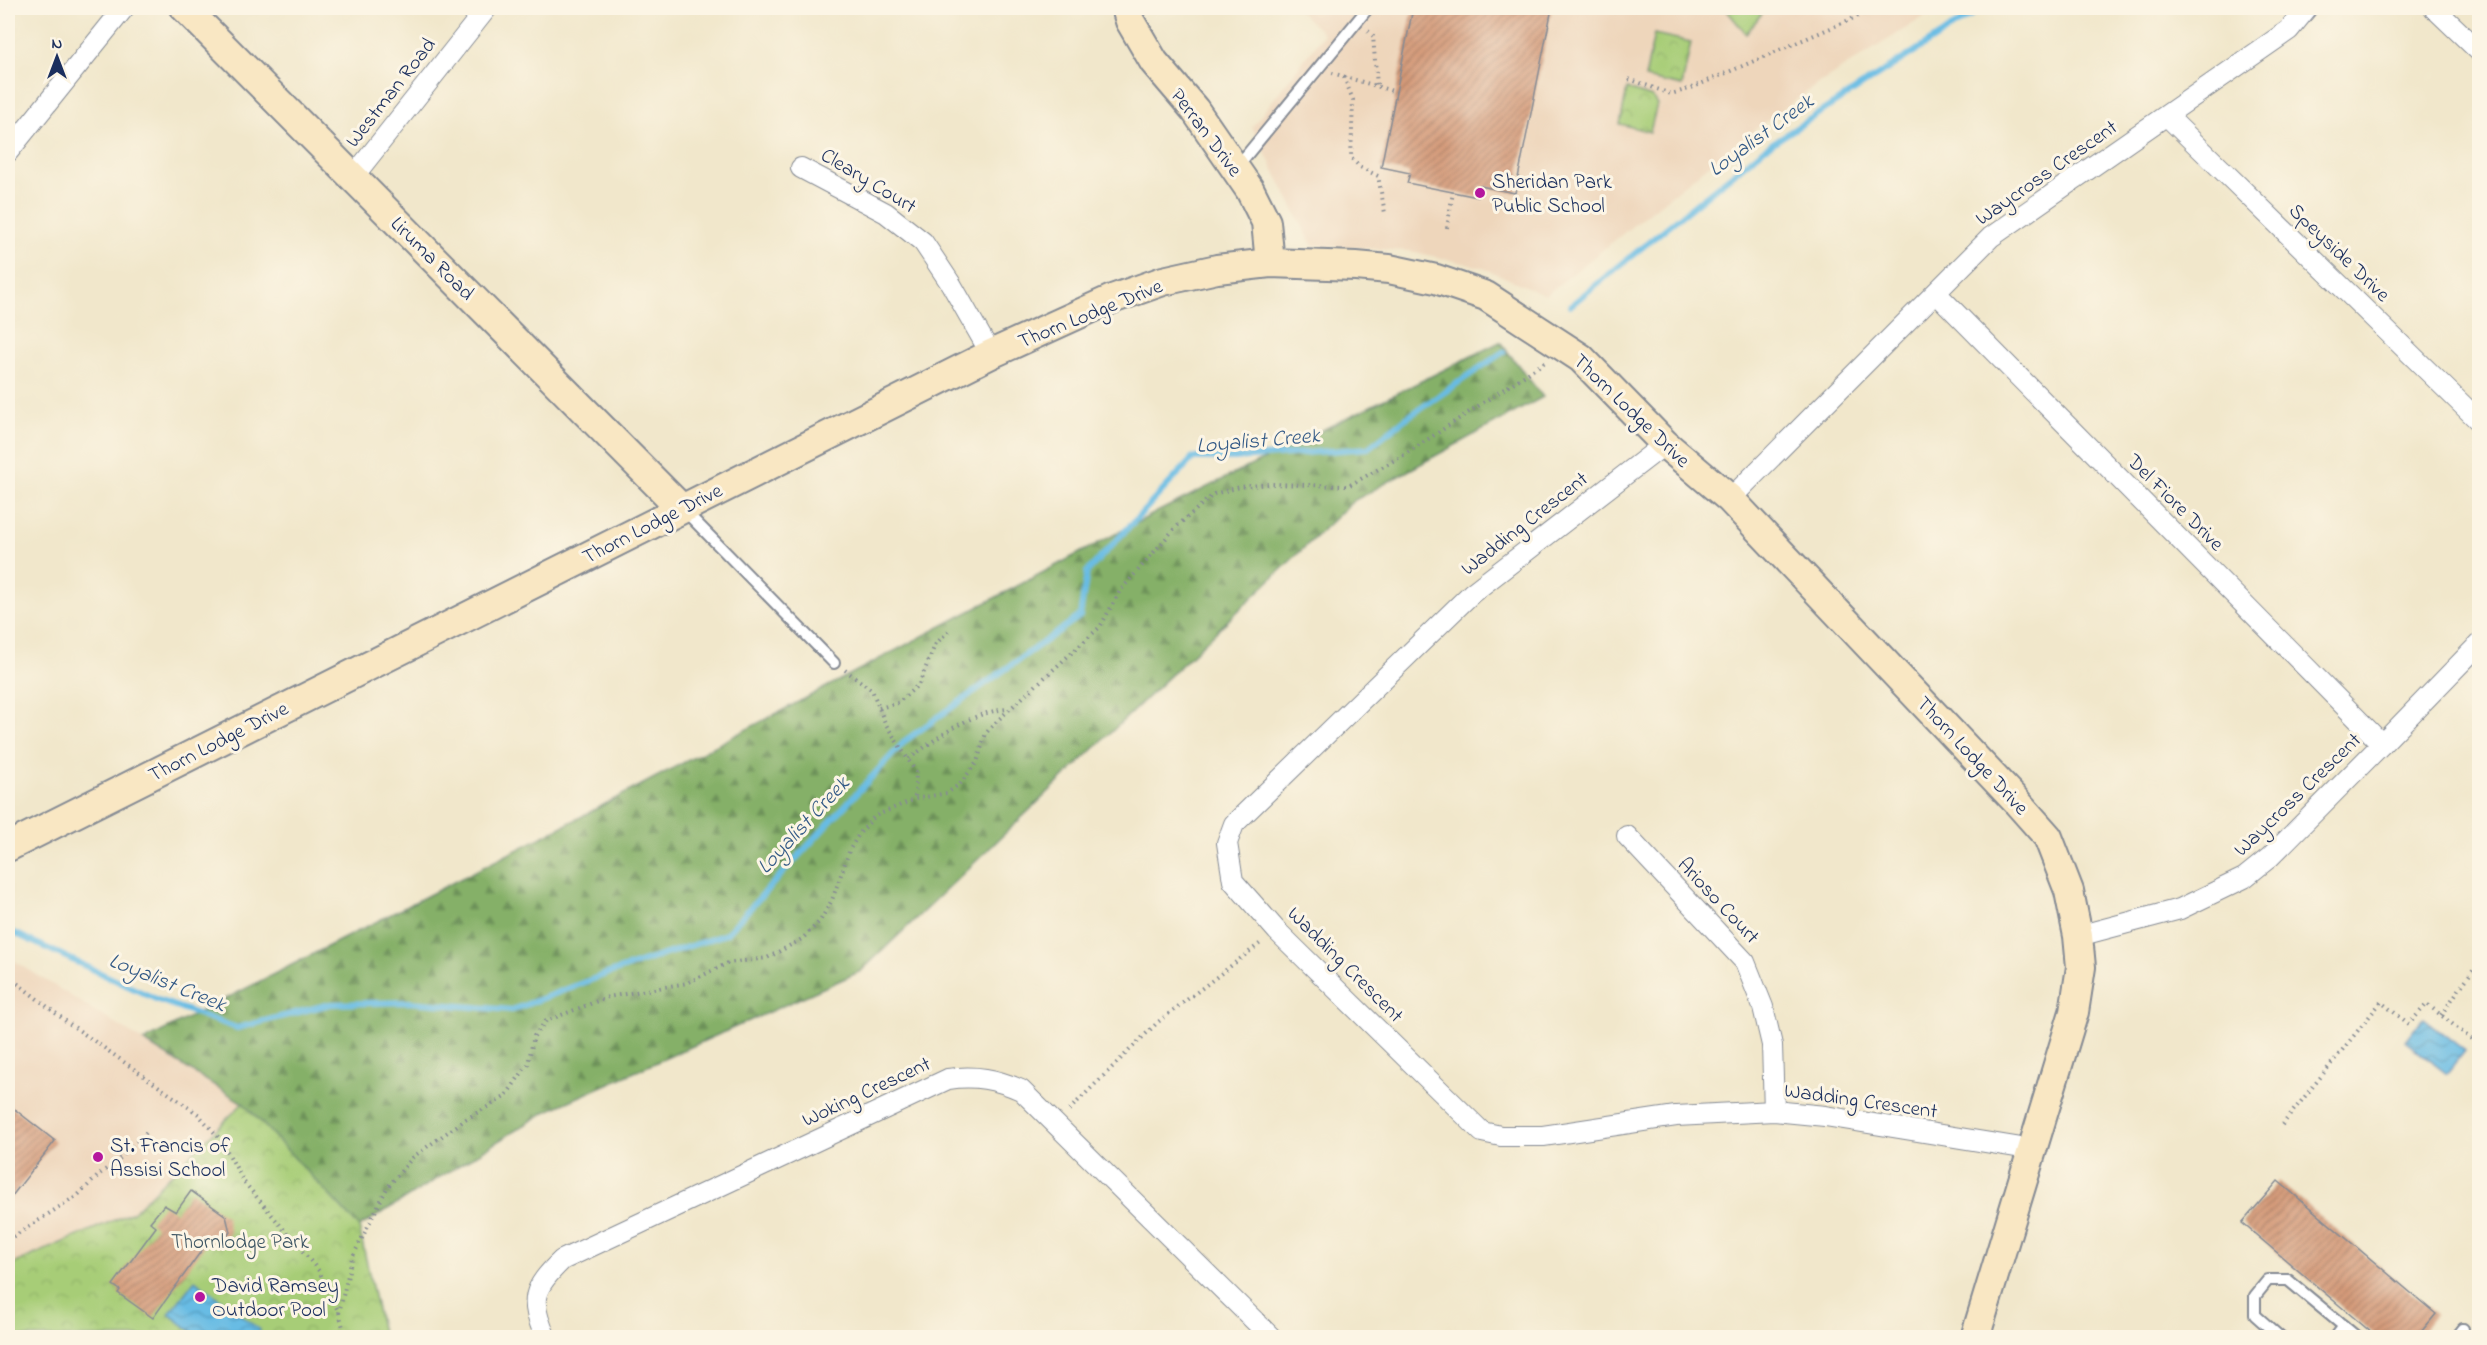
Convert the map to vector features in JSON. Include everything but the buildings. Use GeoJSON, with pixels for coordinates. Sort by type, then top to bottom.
{"type":"FeatureCollection","features":[{"type":"Feature","properties":{"kind":"street"},"geometry":{"type":"LineString","coordinates":[[8,152],[124,8]]}},
{"type":"Feature","properties":{"kind":"street","name":"Liruma Road"},"geometry":{"type":"LineString","coordinates":[[185,8],[681,508]]}},
{"type":"Feature","properties":{"kind":"street","name":"Westman Road"},"geometry":{"type":"LineString","coordinates":[[353,177],[487,8]]}},
{"type":"Feature","properties":{"kind":"street","name":"Perran Drive"},"geometry":{"type":"LineString","coordinates":[[1126,8],[1130,21],[1154,62],[1195,111],[1251,190],[1266,222],[1270,263]]}},
{"type":"Feature","properties":{"kind":"street","name":"Waycross Crescent"},"geometry":{"type":"LineString","coordinates":[[1730,499],[1991,237],[2167,117],[2289,30],[2307,8]]}},
{"type":"Feature","properties":{"kind":"street"},"geometry":{"type":"LineString","coordinates":[[2434,8],[2480,52]]}},
{"type":"Feature","properties":{"kind":"street","name":"Speyside Drive"},"geometry":{"type":"LineString","coordinates":[[2167,117],[2480,422]]}},
{"type":"Feature","properties":{"kind":"street","name":"Cleary Court"},"geometry":{"type":"LineString","coordinates":[[801,168],[886,213],[923,242],[951,284],[991,354]]}},
{"type":"Feature","properties":{"kind":"street","name":"Thorn Lodge Drive"},"geometry":{"type":"LineString","coordinates":[[8,847],[991,354],[1112,299],[1163,281],[1217,269],[1270,263],[1389,269],[1436,279],[1486,296],[1581,358],[1665,444],[1730,499],[2048,837],[2069,891],[2078,936],[2081,967],[2074,1012],[2034,1150],[1975,1338]]}},
{"type":"Feature","properties":{"kind":"street","name":"Del Fiore Drive"},"geometry":{"type":"LineString","coordinates":[[1936,294],[2382,744]]}},
{"type":"Feature","properties":{"kind":"street","name":"Wadding Crescent"},"geometry":{"type":"LineString","coordinates":[[1665,444],[1472,593],[1234,824],[1227,843],[1233,881],[1277,931],[1482,1132],[1501,1136],[1543,1136],[1676,1116],[1774,1111],[1825,1116],[2034,1150]]}},
{"type":"Feature","properties":{"kind":"street","name":"Waycross Crescent"},"geometry":{"type":"LineString","coordinates":[[2078,936],[2180,909],[2244,878],[2270,856],[2480,643]]}},
{"type":"Feature","properties":{"kind":"street","name":"Arioso Court"},"geometry":{"type":"LineString","coordinates":[[1627,837],[1745,962],[1763,1007],[1772,1045],[1774,1111]]}},
{"type":"Feature","properties":{"kind":"street","name":"Woking Crescent"},"geometry":{"type":"LineString","coordinates":[[546,1338],[535,1313],[536,1294],[546,1276],[562,1260],[948,1079],[967,1077],[999,1080],[1021,1090],[1272,1338]]}},
{"type":"Feature","properties":{"kind":"lane"},"geometry":{"type":"LineString","coordinates":[[1235,168],[1368,8]]}},
{"type":"Feature","properties":{"kind":"lane"},"geometry":{"type":"LineString","coordinates":[[681,508],[834,663]]}},
{"type":"Feature","properties":{"kind":"lane"},"geometry":{"type":"LineString","coordinates":[[2281,1338],[2255,1315],[2255,1296],[2268,1280],[2288,1280],[2358,1338]]}},
{"type":"Feature","properties":{"kind":"lane"},"geometry":{"type":"LineString","coordinates":[[2335,1338],[2344,1326]]}},
{"type":"Feature","properties":{"kind":"path"},"geometry":{"type":"LineString","coordinates":[[1629,79],[1671,94],[1689,89],[1876,8]]}},
{"type":"Feature","properties":{"kind":"path"},"geometry":{"type":"LineString","coordinates":[[1357,20],[1373,36],[1377,85]]}},
{"type":"Feature","properties":{"kind":"path"},"geometry":{"type":"LineString","coordinates":[[1317,69],[1396,92]]}},
{"type":"Feature","properties":{"kind":"path"},"geometry":{"type":"LineString","coordinates":[[1344,77],[1353,100],[1351,158],[1360,167],[1378,176],[1385,213]]}},
{"type":"Feature","properties":{"kind":"path"},"geometry":{"type":"LineString","coordinates":[[1447,228],[1452,192]]}},
{"type":"Feature","properties":{"kind":"path"},"geometry":{"type":"LineString","coordinates":[[339,1313],[352,1258],[387,1188],[413,1157],[466,1119],[505,1097],[528,1064],[534,1036],[546,1021],[608,997],[687,983],[728,963],[767,958],[802,939],[820,921],[832,900],[849,849],[875,816],[915,799],[947,792],[960,784],[976,762],[987,733],[1010,708],[1100,627],[1120,591],[1175,528],[1214,494],[1240,487],[1270,484],[1348,486],[1404,455],[1566,348]]}},
{"type":"Feature","properties":{"kind":"path"},"geometry":{"type":"LineString","coordinates":[[879,708],[898,703],[919,684],[934,645],[949,630]]}},
{"type":"Feature","properties":{"kind":"path"},"geometry":{"type":"LineString","coordinates":[[834,663],[872,690],[885,723],[916,772],[915,799]]}},
{"type":"Feature","properties":{"kind":"path"},"geometry":{"type":"LineString","coordinates":[[909,759],[964,722],[993,710],[1010,708]]}},
{"type":"Feature","properties":{"kind":"path"},"geometry":{"type":"LineString","coordinates":[[1055,1123],[1158,1022],[1277,931]]}},
{"type":"Feature","properties":{"kind":"path"},"geometry":{"type":"LineString","coordinates":[[2441,1015],[2480,960]]}},
{"type":"Feature","properties":{"kind":"path"},"geometry":{"type":"LineString","coordinates":[[8,976],[67,1022],[198,1114],[221,1140],[244,1182],[319,1271],[339,1313],[346,1338]]}},
{"type":"Feature","properties":{"kind":"path"},"geometry":{"type":"LineString","coordinates":[[2282,1125],[2381,1002],[2409,1024],[2427,1004],[2480,1046]]}},
{"type":"Feature","properties":{"kind":"path"},"geometry":{"type":"LineString","coordinates":[[8,1240],[78,1195],[147,1132]]}},
{"type":"Feature","properties":{"kind":"shaded area","name":"Sheridan Park Public School"},"geometry":{"type":"Polygon","coordinates":[[[1296,8],[1938,8],[1818,84],[1739,141],[1546,295],[1481,267],[1410,251],[1312,245],[1252,127],[1324,34],[1296,8]]]}},
{"type":"Feature","properties":{"kind":"shaded area","name":"St. Francis of Assisi School"},"geometry":{"type":"Polygon","coordinates":[[[8,957],[243,1103],[133,1212],[8,1266],[8,957]]]}},
{"type":"Feature","properties":{"kind":"green space"},"geometry":{"type":"Polygon","coordinates":[[[1725,8],[1766,8],[1746,34],[1725,8]]]}},
{"type":"Feature","properties":{"kind":"green space"},"geometry":{"type":"Polygon","coordinates":[[[1654,34],[1691,42],[1682,86],[1645,78],[1654,34]]]}},
{"type":"Feature","properties":{"kind":"green space"},"geometry":{"type":"Polygon","coordinates":[[[1627,89],[1652,97],[1657,104],[1650,132],[1620,124],[1627,89]]]}},
{"type":"Feature","properties":{"kind":"green space"},"geometry":{"type":"Polygon","coordinates":[[[1500,342],[1543,397],[1353,501],[861,971],[547,1111],[359,1227],[243,1103],[143,1041],[575,820],[1159,511],[1500,342]]]}},
{"type":"Feature","properties":{"kind":"green space","name":"Thornlodge Park"},"geometry":{"type":"Polygon","coordinates":[[[243,1103],[359,1227],[383,1337],[8,1337],[8,1266],[133,1212],[243,1103]]]}},
{"type":"Feature","properties":{"kind":"water"},"geometry":{"type":"Polygon","coordinates":[[[2423,1018],[2465,1051],[2447,1074],[2405,1041],[2423,1018]]]}},
{"type":"Feature","properties":{"kind":"water","name":"David Ramsey Outdoor Pool"},"geometry":{"type":"Polygon","coordinates":[[[195,1280],[260,1330],[254,1337],[199,1337],[169,1314],[195,1280]]]}},
{"type":"Feature","properties":{"kind":"waterway","name":"Loyalist Creek"},"geometry":{"type":"LineString","coordinates":[[1571,305],[1765,148],[1982,8]]}},
{"type":"Feature","properties":{"kind":"waterway","name":"Loyalist Creek"},"geometry":{"type":"LineString","coordinates":[[8,930],[158,1000],[237,1028],[330,1004],[409,1002],[512,1010],[609,973],[726,934],[906,740],[1080,616],[1087,572],[1193,458],[1239,458],[1368,448],[1405,419],[1503,352]]}},
{"type":"Feature","properties":{"kind":"place","name":"Sheridan Park Public School"},"geometry":{"type":"Point","coordinates":[1480,193]}},
{"type":"Feature","properties":{"kind":"place","name":"St. Francis of Assisi School"},"geometry":{"type":"Point","coordinates":[98,1157]}},
{"type":"Feature","properties":{"kind":"place","name":"David Ramsey Outdoor Pool"},"geometry":{"type":"Point","coordinates":[200,1297]}}]}
